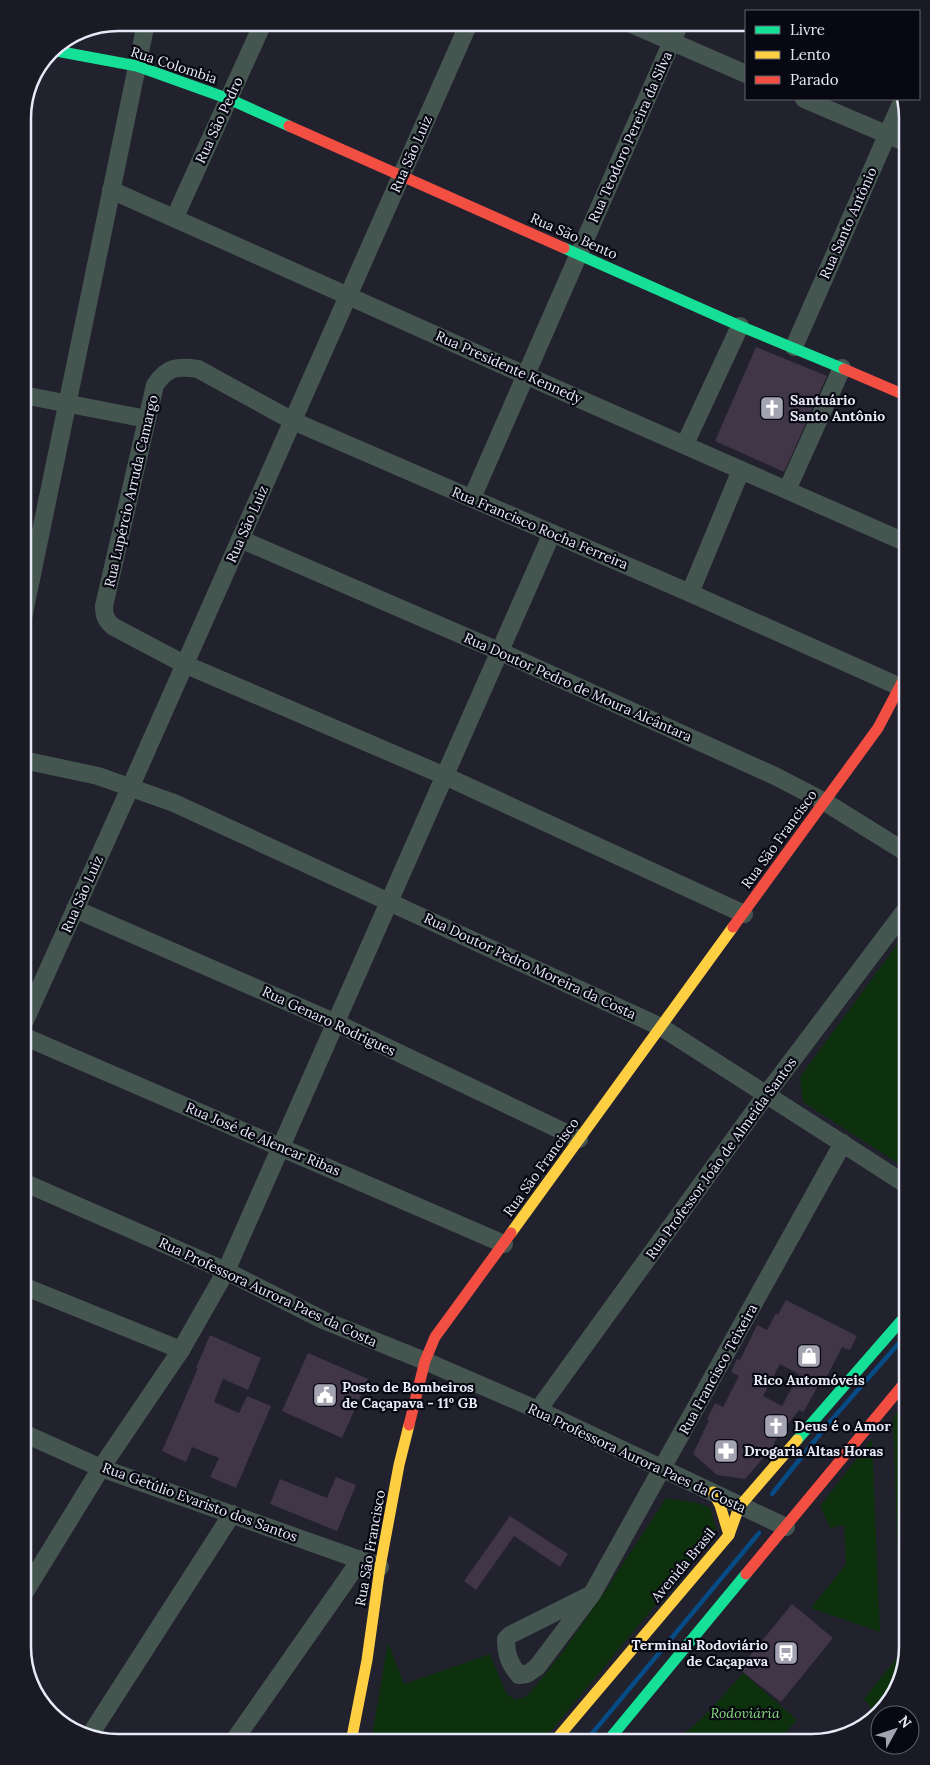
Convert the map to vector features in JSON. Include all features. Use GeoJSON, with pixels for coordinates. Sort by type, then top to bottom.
{"type":"FeatureCollection","features":[{"type":"Feature","properties":{"kind":"street"},"geometry":{"type":"LineString","coordinates":[[31,578],[144,31]]}},
{"type":"Feature","properties":{"kind":"street","name":"Rua São Pedro"},"geometry":{"type":"LineString","coordinates":[[174,218],[259,31]]}},
{"type":"Feature","properties":{"kind":"street","name":"Rua São Luiz"},"geometry":{"type":"LineString","coordinates":[[31,1007],[465,31]]}},
{"type":"Feature","properties":{"kind":"street"},"geometry":{"type":"LineString","coordinates":[[646,31],[745,74]]}},
{"type":"Feature","properties":{"kind":"street","name":"Rua Teodoro Pereira da Silva"},"geometry":{"type":"LineString","coordinates":[[472,498],[676,31]]}},
{"type":"Feature","properties":{"kind":"street","name":"Rua Colombia"},"geometry":{"type":"LineString","coordinates":[[63,52],[136,66],[229,99]]}},
{"type":"Feature","properties":{"kind":"street","name":"Rua São Bento"},"geometry":{"type":"LineString","coordinates":[[229,99],[740,326],[899,392]]}},
{"type":"Feature","properties":{"kind":"street"},"geometry":{"type":"LineString","coordinates":[[806,100],[899,139]]}},
{"type":"Feature","properties":{"kind":"street","name":"Rua Santo Antônio"},"geometry":{"type":"LineString","coordinates":[[794,347],[898,110]]}},
{"type":"Feature","properties":{"kind":"street","name":"Rua Presidente Kennedy"},"geometry":{"type":"LineString","coordinates":[[111,190],[899,539]]}},
{"type":"Feature","properties":{"kind":"street"},"geometry":{"type":"LineString","coordinates":[[685,444],[740,326]]}},
{"type":"Feature","properties":{"kind":"street"},"geometry":{"type":"LineString","coordinates":[[787,490],[842,368]]}},
{"type":"Feature","properties":{"kind":"street","name":"Rua Francisco Rocha Ferreira"},"geometry":{"type":"LineString","coordinates":[[174,369],[198,369],[293,421],[899,681]]}},
{"type":"Feature","properties":{"kind":"street","name":"Rua Lupércio Arruda Camargo"},"geometry":{"type":"LineString","coordinates":[[174,369],[163,374],[155,385],[104,606],[104,614],[107,622],[114,627],[184,664]]}},
{"type":"Feature","properties":{"kind":"street"},"geometry":{"type":"LineString","coordinates":[[31,397],[147,418]]}},
{"type":"Feature","properties":{"kind":"street"},"geometry":{"type":"LineString","coordinates":[[690,593],[741,470]]}},
{"type":"Feature","properties":{"kind":"street"},"geometry":{"type":"LineString","coordinates":[[31,1581],[101,1468],[182,1350],[226,1272],[552,533]]}},
{"type":"Feature","properties":{"kind":"street","name":"Rua Doutor Pedro de Moura Alcântara"},"geometry":{"type":"LineString","coordinates":[[240,539],[501,652],[775,776],[825,802],[899,847]]}},
{"type":"Feature","properties":{"kind":"street"},"geometry":{"type":"LineString","coordinates":[[184,664],[445,776],[744,914]]}},
{"type":"Feature","properties":{"kind":"street","name":"Rua São Francisco"},"geometry":{"type":"LineString","coordinates":[[353,1734],[367,1660],[380,1567],[399,1465],[425,1361],[435,1337],[825,802],[878,728],[899,694]]}},
{"type":"Feature","properties":{"kind":"street","name":"Rua Doutor Pedro Moreira da Costa"},"geometry":{"type":"LineString","coordinates":[[31,762],[98,776],[174,803],[661,1027],[899,1179]]}},
{"type":"Feature","properties":{"kind":"street","name":"Rua Genaro Rodrigues"},"geometry":{"type":"LineString","coordinates":[[75,909],[336,1023],[579,1139]]}},
{"type":"Feature","properties":{"kind":"street","name":"Rua Professor João de Almeida Santos"},"geometry":{"type":"LineString","coordinates":[[538,1410],[766,1094],[899,920]]}},
{"type":"Feature","properties":{"kind":"street","name":"Rua José de Alencar Ribas"},"geometry":{"type":"LineString","coordinates":[[31,1039],[504,1244]]}},
{"type":"Feature","properties":{"kind":"street","name":"Rua Francisco Teixeira"},"geometry":{"type":"LineString","coordinates":[[592,1594],[510,1635],[506,1639],[506,1654],[519,1675],[527,1674],[537,1667],[592,1594],[843,1143]]}},
{"type":"Feature","properties":{"kind":"street","name":"Rua Professora Aurora Paes da Costa"},"geometry":{"type":"LineString","coordinates":[[31,1186],[226,1272],[323,1320],[425,1361],[538,1410],[786,1528]]}},
{"type":"Feature","properties":{"kind":"street"},"geometry":{"type":"LineString","coordinates":[[31,1290],[182,1350]]}},
{"type":"Feature","properties":{"kind":"street","name":"Avenida Brasil"},"geometry":{"type":"LineString","coordinates":[[561,1734],[729,1535],[739,1507],[899,1324]]}},
{"type":"Feature","properties":{"kind":"street"},"geometry":{"type":"LineString","coordinates":[[614,1734],[899,1391]]}},
{"type":"Feature","properties":{"kind":"street","name":"Rua Getúlio Evaristo dos Santos"},"geometry":{"type":"LineString","coordinates":[[31,1437],[101,1468],[380,1567]]}},
{"type":"Feature","properties":{"kind":"street"},"geometry":{"type":"LineString","coordinates":[[713,1492],[720,1506],[729,1535]]}},
{"type":"Feature","properties":{"kind":"street"},"geometry":{"type":"LineString","coordinates":[[93,1730],[232,1514]]}},
{"type":"Feature","properties":{"kind":"street"},"geometry":{"type":"LineString","coordinates":[[239,1734],[361,1559]]}},
{"type":"Feature","properties":{"kind":"green space"},"geometry":{"type":"Polygon","coordinates":[[[899,942],[899,1164],[803,1102],[800,1077],[899,942]]]}},
{"type":"Feature","properties":{"kind":"green space"},"geometry":{"type":"Polygon","coordinates":[[[899,1410],[899,1594],[893,1418],[899,1410]]]}},
{"type":"Feature","properties":{"kind":"green space"},"geometry":{"type":"Polygon","coordinates":[[[872,1439],[880,1632],[811,1608],[846,1564],[844,1525],[830,1528],[820,1506],[872,1439]]]}},
{"type":"Feature","properties":{"kind":"green space"},"geometry":{"type":"Polygon","coordinates":[[[666,1498],[698,1503],[710,1508],[716,1529],[706,1544],[549,1734],[372,1734],[388,1642],[404,1684],[490,1654],[506,1693],[516,1700],[527,1696],[560,1656],[666,1498]]]}},
{"type":"Feature","properties":{"kind":"green space"},"geometry":{"type":"Polygon","coordinates":[[[898,1657],[890,1685],[877,1704],[870,1705],[870,1707],[864,1699],[898,1657]]]}},
{"type":"Feature","properties":{"kind":"green space","name":"Rodoviária"},"geometry":{"type":"Polygon","coordinates":[[[743,1673],[797,1720],[784,1734],[684,1734],[718,1701],[743,1673]]]}},
{"type":"Feature","properties":{"kind":"building","name":"Santuário Santo Antônio"},"geometry":{"type":"Polygon","coordinates":[[[756,347],[827,376],[784,472],[715,441],[756,347]]]}},
{"type":"Feature","properties":{"kind":"building"},"geometry":{"type":"Polygon","coordinates":[[[786,1300],[857,1336],[850,1350],[842,1347],[822,1386],[819,1384],[804,1411],[799,1410],[775,1441],[772,1448],[745,1479],[717,1475],[693,1454],[715,1403],[723,1407],[739,1376],[731,1372],[737,1359],[740,1360],[757,1325],[767,1330],[776,1313],[778,1315],[786,1300]],[[780,1364],[763,1396],[782,1406],[799,1374],[780,1364]]]}},
{"type":"Feature","properties":{"kind":"building"},"geometry":{"type":"Polygon","coordinates":[[[210,1335],[261,1358],[248,1390],[223,1379],[214,1402],[239,1413],[247,1396],[271,1406],[236,1488],[210,1477],[219,1458],[192,1447],[186,1462],[162,1451],[198,1368],[196,1368],[210,1335]]]}},
{"type":"Feature","properties":{"kind":"building","name":"Posto de Bombeiros de Caçapava - 11º GB"},"geometry":{"type":"Polygon","coordinates":[[[308,1353],[368,1379],[342,1438],[282,1411],[308,1353]]]}},
{"type":"Feature","properties":{"kind":"building"},"geometry":{"type":"Polygon","coordinates":[[[336,1477],[356,1485],[337,1531],[270,1504],[280,1479],[327,1498],[336,1477]]]}},
{"type":"Feature","properties":{"kind":"building"},"geometry":{"type":"Polygon","coordinates":[[[510,1516],[568,1554],[560,1567],[514,1536],[476,1590],[464,1581],[510,1516]]]}},
{"type":"Feature","properties":{"kind":"building","name":"Terminal Rodoviário de Caçapava"},"geometry":{"type":"Polygon","coordinates":[[[792,1604],[833,1638],[781,1702],[739,1669],[792,1604]]]}},
{"type":"Feature","properties":{"kind":"waterway"},"geometry":{"type":"LineString","coordinates":[[772,1494],[828,1424],[899,1343]]}},
{"type":"Feature","properties":{"kind":"waterway"},"geometry":{"type":"LineString","coordinates":[[592,1734],[759,1533]]}},
{"type":"Feature","properties":{"kind":"traffic: fast"},"geometry":{"type":"LineString","coordinates":[[63,52],[137,66],[229,99],[289,126]]}},
{"type":"Feature","properties":{"kind":"traffic: fast"},"geometry":{"type":"LineString","coordinates":[[564,248],[740,326],[844,369]]}},
{"type":"Feature","properties":{"kind":"traffic: fast"},"geometry":{"type":"LineString","coordinates":[[797,1440],[899,1323]]}},
{"type":"Feature","properties":{"kind":"traffic: fast"},"geometry":{"type":"LineString","coordinates":[[614,1734],[746,1574]]}},
{"type":"Feature","properties":{"kind":"traffic: slow"},"geometry":{"type":"LineString","coordinates":[[511,1233],[733,927]]}},
{"type":"Feature","properties":{"kind":"traffic: slow"},"geometry":{"type":"LineString","coordinates":[[353,1734],[367,1660],[380,1567],[399,1465],[409,1425]]}},
{"type":"Feature","properties":{"kind":"traffic: slow"},"geometry":{"type":"LineString","coordinates":[[561,1734],[729,1535],[739,1507],[797,1440]]}},
{"type":"Feature","properties":{"kind":"traffic: slow"},"geometry":{"type":"LineString","coordinates":[[713,1492],[720,1505],[729,1535]]}},
{"type":"Feature","properties":{"kind":"traffic: jam"},"geometry":{"type":"LineString","coordinates":[[289,126],[564,248]]}},
{"type":"Feature","properties":{"kind":"traffic: jam"},"geometry":{"type":"LineString","coordinates":[[844,369],[899,393]]}},
{"type":"Feature","properties":{"kind":"traffic: jam"},"geometry":{"type":"LineString","coordinates":[[733,927],[878,728],[899,688]]}},
{"type":"Feature","properties":{"kind":"traffic: jam"},"geometry":{"type":"LineString","coordinates":[[409,1425],[425,1361],[435,1337],[511,1233]]}},
{"type":"Feature","properties":{"kind":"traffic: jam"},"geometry":{"type":"LineString","coordinates":[[746,1574],[899,1390]]}},
{"type":"Feature","properties":{"kind":"place","name":"Santuário Santo Antônio"},"geometry":{"type":"Point","coordinates":[772,408]}},
{"type":"Feature","properties":{"kind":"place","name":"Rico Automóveis"},"geometry":{"type":"Point","coordinates":[809,1356]}},
{"type":"Feature","properties":{"kind":"place","name":"Posto de Bombeiros de Caçapava - 11º GB"},"geometry":{"type":"Point","coordinates":[325,1395]}},
{"type":"Feature","properties":{"kind":"place","name":"Deus é o Amor"},"geometry":{"type":"Point","coordinates":[776,1426]}},
{"type":"Feature","properties":{"kind":"place","name":"Drogaria Altas Horas"},"geometry":{"type":"Point","coordinates":[726,1451]}},
{"type":"Feature","properties":{"kind":"place","name":"Terminal Rodoviário de Caçapava"},"geometry":{"type":"Point","coordinates":[786,1653]}}]}
